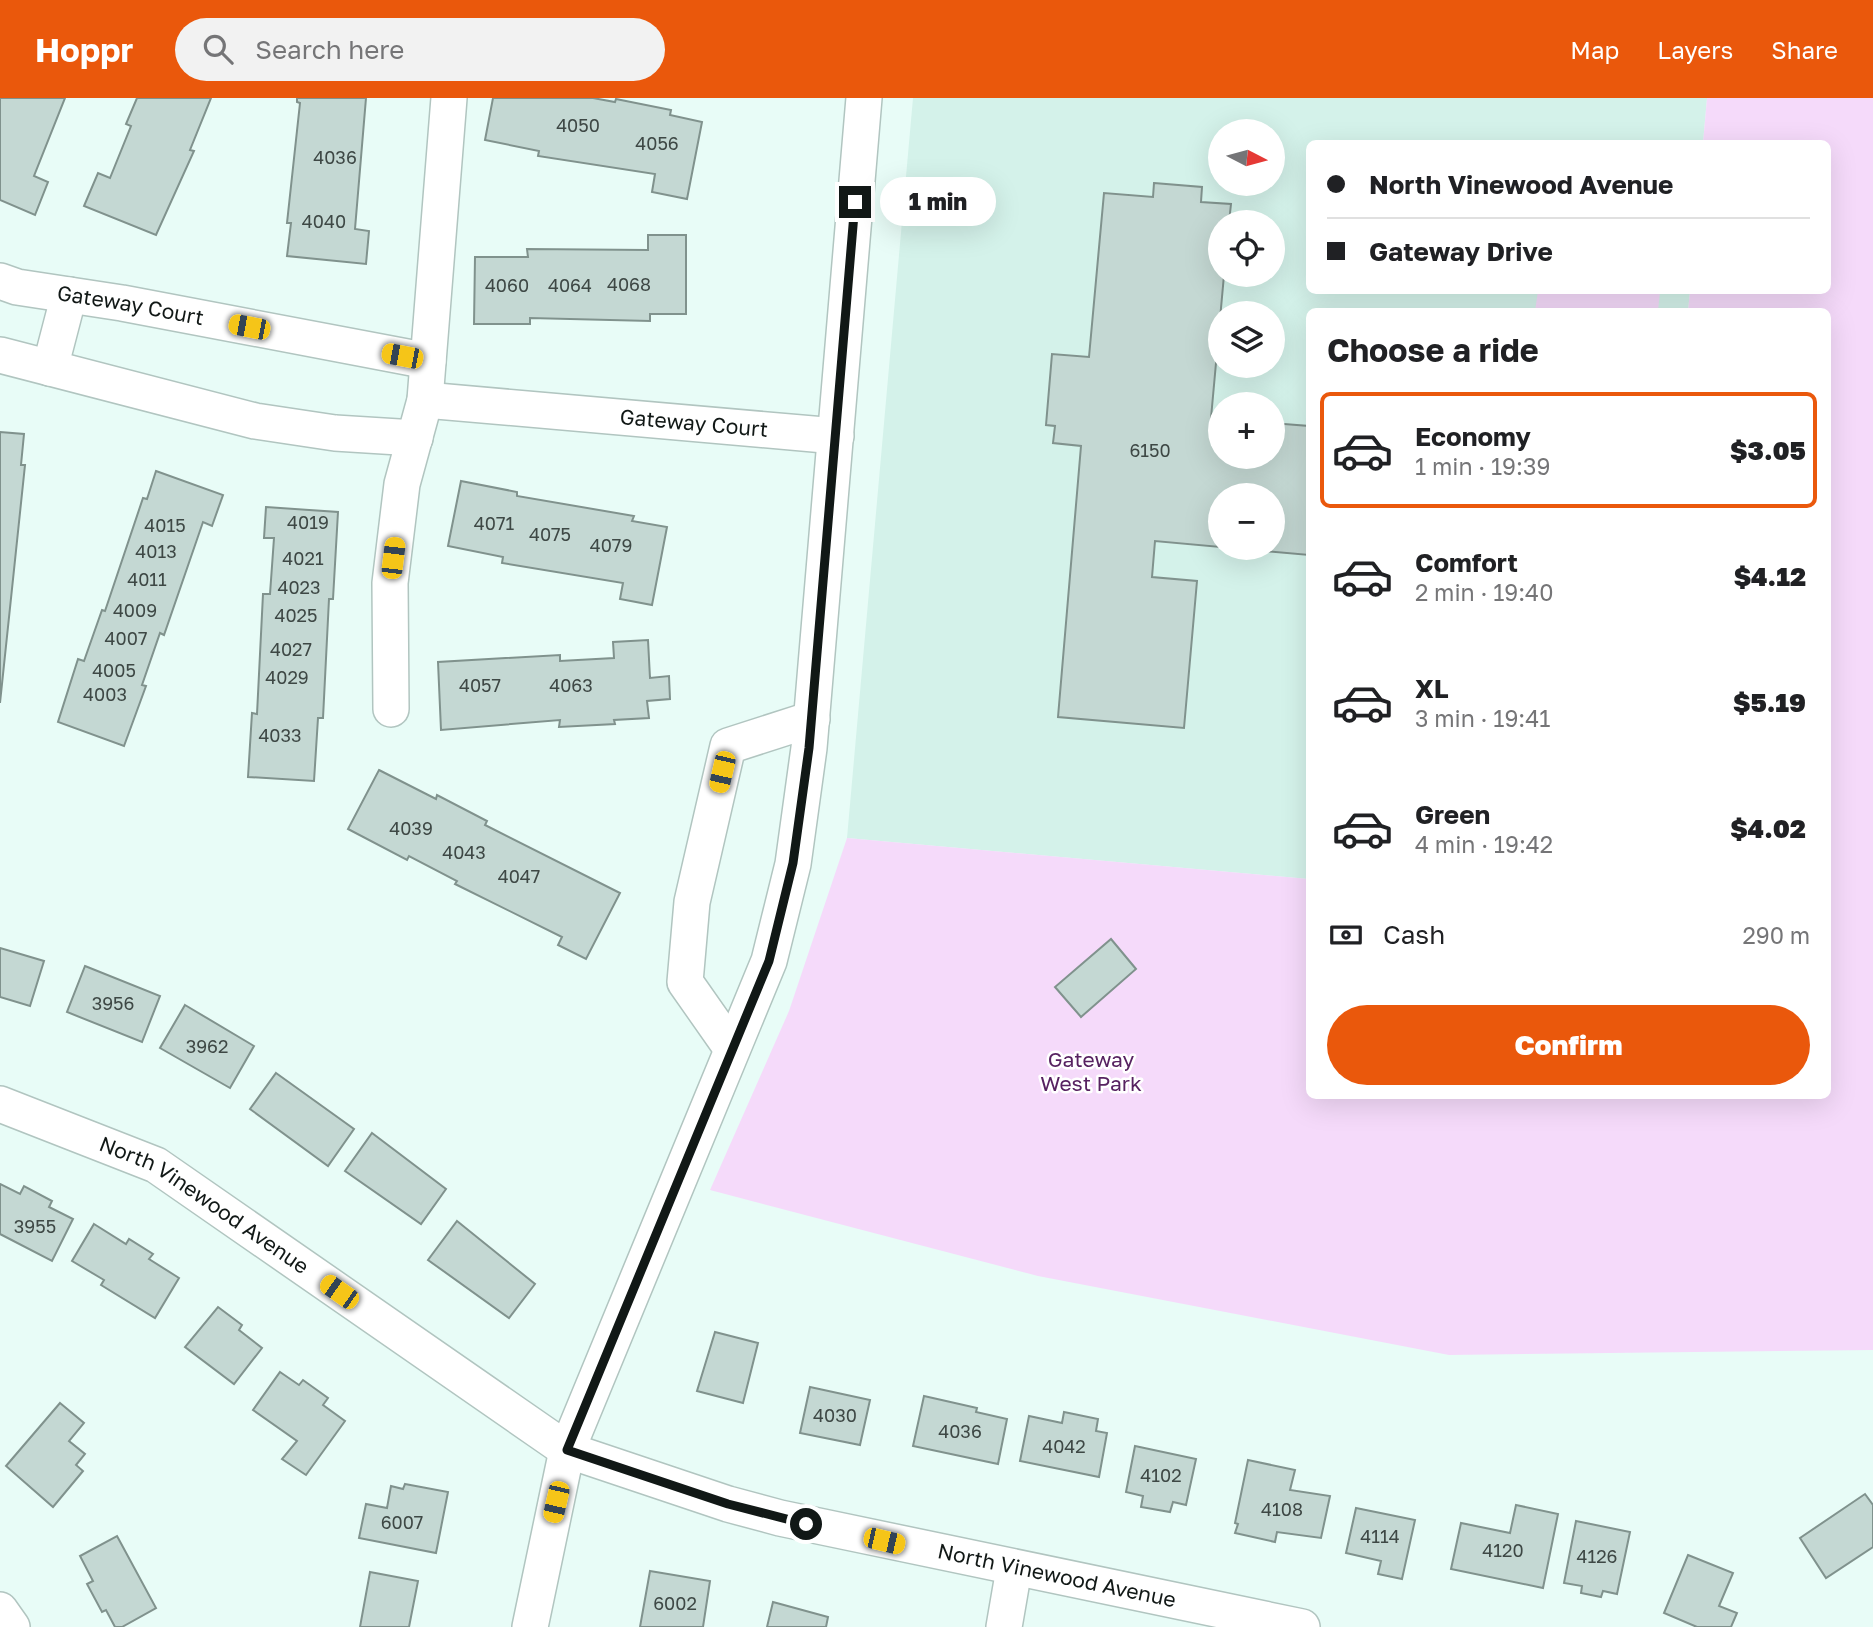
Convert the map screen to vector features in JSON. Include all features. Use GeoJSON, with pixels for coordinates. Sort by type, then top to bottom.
{"type":"FeatureCollection","features":[{"type":"Feature","properties":{"kind":"street"},"geometry":{"type":"LineString","coordinates":[[391,709],[390,583],[402,484],[425,400],[449,98]]}},
{"type":"Feature","properties":{"kind":"street"},"geometry":{"type":"LineString","coordinates":[[530,1627],[567,1450],[769,961],[793,863],[811,719],[864,98]]}},
{"type":"Feature","properties":{"kind":"street","name":"Gateway Court"},"geometry":{"type":"LineString","coordinates":[[0,281],[428,361]]}},
{"type":"Feature","properties":{"kind":"street"},"geometry":{"type":"LineString","coordinates":[[50,368],[69,295]]}},
{"type":"Feature","properties":{"kind":"street"},"geometry":{"type":"LineString","coordinates":[[0,355],[255,421],[335,432],[415,438]]}},
{"type":"Feature","properties":{"kind":"street","name":"Gateway Court"},"geometry":{"type":"LineString","coordinates":[[425,400],[836,436]]}},
{"type":"Feature","properties":{"kind":"street"},"geometry":{"type":"LineString","coordinates":[[732,1049],[685,982],[692,902],[728,746],[811,719]]}},
{"type":"Feature","properties":{"kind":"street","name":"North Vinewood Avenue"},"geometry":{"type":"LineString","coordinates":[[0,1104],[156,1166],[567,1450],[728,1504],[1014,1569],[1302,1627]]}},
{"type":"Feature","properties":{"kind":"street"},"geometry":{"type":"LineString","coordinates":[[1004,1627],[1014,1569]]}},
{"type":"Feature","properties":{"kind":"street"},"geometry":{"type":"LineString","coordinates":[[0,1610],[12,1627]]}},
{"type":"Feature","properties":{"kind":"shaded area"},"geometry":{"type":"Polygon","coordinates":[[[913,98],[1707,98],[1703,140],[1306,140],[1306,294],[1690,294],[1688,308],[1306,308],[1306,879],[847,838],[913,98]]]}},
{"type":"Feature","properties":{"kind":"green space","name":"Gateway West Park"},"geometry":{"type":"Polygon","coordinates":[[[1707,98],[1873,98],[1873,1350],[1449,1355],[1038,1276],[710,1190],[789,1011],[847,838],[1306,879],[1306,1099],[1831,1099],[1831,308],[1688,308],[1690,294],[1831,294],[1831,140],[1703,140],[1707,98]]]}},
{"type":"Feature","properties":{"kind":"green space"},"geometry":{"type":"Polygon","coordinates":[[[1537,294],[1660,294],[1658,308],[1535,308],[1537,294]]]}},
{"type":"Feature","properties":{"kind":"building"},"geometry":{"type":"Polygon","coordinates":[[[0,98],[65,98],[34,176],[48,182],[35,215],[0,200],[0,98]]]}},
{"type":"Feature","properties":{"kind":"building"},"geometry":{"type":"Polygon","coordinates":[[[137,98],[211,98],[190,150],[194,151],[156,235],[84,206],[98,173],[110,178],[131,126],[126,124],[137,98]]]}},
{"type":"Feature","properties":{"kind":"building"},"geometry":{"type":"Polygon","coordinates":[[[297,98],[366,98],[355,229],[369,231],[366,264],[287,256],[291,223],[287,223],[300,103],[297,98]]]}},
{"type":"Feature","properties":{"kind":"building"},"geometry":{"type":"Polygon","coordinates":[[[493,98],[593,98],[615,102],[616,99],[671,110],[670,115],[702,122],[687,199],[652,192],[655,174],[538,156],[539,151],[485,140],[493,98]]]}},
{"type":"Feature","properties":{"kind":"building"},"geometry":{"type":"Polygon","coordinates":[[[1154,183],[1202,187],[1201,202],[1231,204],[1230,210],[1208,210],[1208,287],[1223,287],[1222,301],[1208,301],[1208,378],[1215,378],[1213,392],[1208,392],[1208,469],[1285,469],[1285,424],[1306,426],[1306,555],[1285,553],[1285,483],[1208,483],[1208,546],[1155,541],[1152,577],[1197,581],[1184,728],[1058,717],[1081,446],[1053,443],[1055,426],[1046,425],[1052,354],[1089,357],[1104,193],[1153,197],[1154,183]]]}},
{"type":"Feature","properties":{"kind":"building"},"geometry":{"type":"Polygon","coordinates":[[[648,235],[686,235],[686,314],[650,314],[650,321],[530,318],[530,324],[474,324],[475,257],[528,257],[527,249],[648,250],[648,235]]]}},
{"type":"Feature","properties":{"kind":"building"},"geometry":{"type":"Polygon","coordinates":[[[0,432],[24,434],[21,465],[25,465],[0,703],[0,432]]]}},
{"type":"Feature","properties":{"kind":"building"},"geometry":{"type":"Polygon","coordinates":[[[156,471],[223,495],[212,526],[203,522],[164,635],[160,633],[142,685],[146,686],[124,746],[58,722],[78,659],[84,661],[102,610],[105,611],[143,498],[147,499],[156,471]]]}},
{"type":"Feature","properties":{"kind":"building"},"geometry":{"type":"Polygon","coordinates":[[[461,481],[517,492],[517,496],[634,516],[632,521],[667,527],[652,605],[620,599],[623,583],[502,563],[503,557],[448,546],[461,481]]]}},
{"type":"Feature","properties":{"kind":"building"},"geometry":{"type":"Polygon","coordinates":[[[266,507],[338,512],[333,599],[329,599],[323,718],[318,718],[314,781],[248,777],[252,713],[257,714],[263,594],[270,594],[274,538],[264,538],[266,507]]]}},
{"type":"Feature","properties":{"kind":"building"},"geometry":{"type":"Polygon","coordinates":[[[648,640],[650,678],[669,676],[670,699],[647,701],[649,718],[614,720],[615,724],[559,727],[560,720],[441,730],[438,662],[560,655],[560,661],[614,658],[613,642],[648,640]]]}},
{"type":"Feature","properties":{"kind":"building"},"geometry":{"type":"Polygon","coordinates":[[[379,770],[436,799],[437,795],[487,821],[485,825],[620,893],[586,959],[558,945],[562,937],[455,884],[457,881],[409,856],[407,860],[348,829],[379,770]]]}},
{"type":"Feature","properties":{"kind":"building"},"geometry":{"type":"Polygon","coordinates":[[[1111,939],[1136,969],[1081,1017],[1055,987],[1111,939]]]}},
{"type":"Feature","properties":{"kind":"building"},"geometry":{"type":"Polygon","coordinates":[[[0,948],[44,961],[30,1006],[0,997],[0,948]]]}},
{"type":"Feature","properties":{"kind":"building"},"geometry":{"type":"Polygon","coordinates":[[[85,966],[160,996],[142,1042],[67,1012],[85,966]]]}},
{"type":"Feature","properties":{"kind":"building"},"geometry":{"type":"Polygon","coordinates":[[[185,1005],[254,1046],[230,1088],[160,1048],[185,1005]]]}},
{"type":"Feature","properties":{"kind":"building"},"geometry":{"type":"Polygon","coordinates":[[[276,1073],[354,1129],[328,1166],[250,1109],[276,1073]]]}},
{"type":"Feature","properties":{"kind":"building"},"geometry":{"type":"Polygon","coordinates":[[[372,1133],[446,1189],[421,1224],[345,1171],[372,1133]]]}},
{"type":"Feature","properties":{"kind":"building"},"geometry":{"type":"Polygon","coordinates":[[[0,1184],[20,1194],[24,1186],[52,1201],[49,1207],[73,1219],[52,1261],[0,1234],[0,1184]]]}},
{"type":"Feature","properties":{"kind":"building"},"geometry":{"type":"Polygon","coordinates":[[[457,1221],[535,1284],[509,1318],[428,1260],[457,1221]]]}},
{"type":"Feature","properties":{"kind":"building"},"geometry":{"type":"Polygon","coordinates":[[[94,1224],[126,1244],[129,1239],[153,1254],[149,1259],[179,1278],[155,1318],[101,1285],[104,1280],[72,1261],[94,1224]]]}},
{"type":"Feature","properties":{"kind":"building"},"geometry":{"type":"Polygon","coordinates":[[[218,1307],[242,1325],[239,1330],[262,1348],[234,1384],[185,1347],[218,1307]]]}},
{"type":"Feature","properties":{"kind":"building"},"geometry":{"type":"Polygon","coordinates":[[[715,1332],[758,1343],[743,1403],[697,1391],[715,1332]]]}},
{"type":"Feature","properties":{"kind":"building"},"geometry":{"type":"Polygon","coordinates":[[[280,1372],[299,1385],[303,1380],[328,1398],[323,1405],[345,1421],[306,1475],[282,1459],[297,1441],[253,1410],[280,1372]]]}},
{"type":"Feature","properties":{"kind":"building"},"geometry":{"type":"Polygon","coordinates":[[[810,1387],[870,1400],[860,1445],[800,1433],[810,1387]]]}},
{"type":"Feature","properties":{"kind":"building"},"geometry":{"type":"Polygon","coordinates":[[[924,1396],[977,1408],[976,1412],[1007,1419],[998,1464],[913,1446],[924,1396]]]}},
{"type":"Feature","properties":{"kind":"building"},"geometry":{"type":"Polygon","coordinates":[[[60,1403],[84,1423],[69,1441],[85,1454],[76,1465],[83,1471],[53,1507],[6,1466],[60,1403]]]}},
{"type":"Feature","properties":{"kind":"building"},"geometry":{"type":"Polygon","coordinates":[[[1064,1412],[1098,1419],[1096,1431],[1107,1433],[1099,1477],[1020,1461],[1029,1416],[1062,1423],[1064,1412]]]}},
{"type":"Feature","properties":{"kind":"building"},"geometry":{"type":"Polygon","coordinates":[[[1135,1446],[1196,1459],[1186,1505],[1173,1502],[1170,1512],[1141,1507],[1143,1496],[1126,1492],[1135,1446]]]}},
{"type":"Feature","properties":{"kind":"building"},"geometry":{"type":"Polygon","coordinates":[[[1248,1460],[1295,1470],[1290,1490],[1330,1496],[1321,1538],[1277,1532],[1275,1542],[1235,1533],[1248,1460]]]}},
{"type":"Feature","properties":{"kind":"building"},"geometry":{"type":"Polygon","coordinates":[[[405,1484],[448,1492],[436,1553],[359,1538],[366,1504],[387,1508],[391,1486],[403,1489],[405,1484]]]}},
{"type":"Feature","properties":{"kind":"building"},"geometry":{"type":"Polygon","coordinates":[[[1865,1494],[1873,1505],[1873,1547],[1826,1578],[1800,1538],[1865,1494]]]}},
{"type":"Feature","properties":{"kind":"building"},"geometry":{"type":"Polygon","coordinates":[[[1516,1505],[1558,1514],[1543,1588],[1451,1569],[1461,1523],[1510,1533],[1516,1505]]]}},
{"type":"Feature","properties":{"kind":"building"},"geometry":{"type":"Polygon","coordinates":[[[1356,1508],[1415,1520],[1402,1579],[1378,1574],[1381,1561],[1346,1553],[1356,1508]]]}},
{"type":"Feature","properties":{"kind":"building"},"geometry":{"type":"Polygon","coordinates":[[[1576,1521],[1630,1532],[1617,1594],[1603,1591],[1601,1597],[1581,1593],[1582,1586],[1564,1583],[1576,1521]]]}},
{"type":"Feature","properties":{"kind":"building"},"geometry":{"type":"Polygon","coordinates":[[[117,1536],[156,1608],[122,1627],[115,1627],[106,1610],[102,1612],[87,1584],[93,1581],[80,1556],[117,1536]]]}},
{"type":"Feature","properties":{"kind":"building"},"geometry":{"type":"Polygon","coordinates":[[[1688,1555],[1733,1573],[1719,1606],[1737,1613],[1731,1627],[1697,1627],[1664,1613],[1688,1555]]]}},
{"type":"Feature","properties":{"kind":"building"},"geometry":{"type":"Polygon","coordinates":[[[650,1571],[710,1581],[703,1627],[640,1627],[650,1571]]]}},
{"type":"Feature","properties":{"kind":"building"},"geometry":{"type":"Polygon","coordinates":[[[370,1572],[418,1581],[409,1627],[360,1627],[370,1572]]]}},
{"type":"Feature","properties":{"kind":"building"},"geometry":{"type":"Polygon","coordinates":[[[773,1602],[828,1617],[826,1627],[767,1627],[773,1602]]]}},
{"type":"Feature","properties":{"kind":"route"},"geometry":{"type":"LineString","coordinates":[[806,1524],[728,1504],[567,1450],[769,961],[778,929],[802,814],[809,748],[855,202]]}}]}
